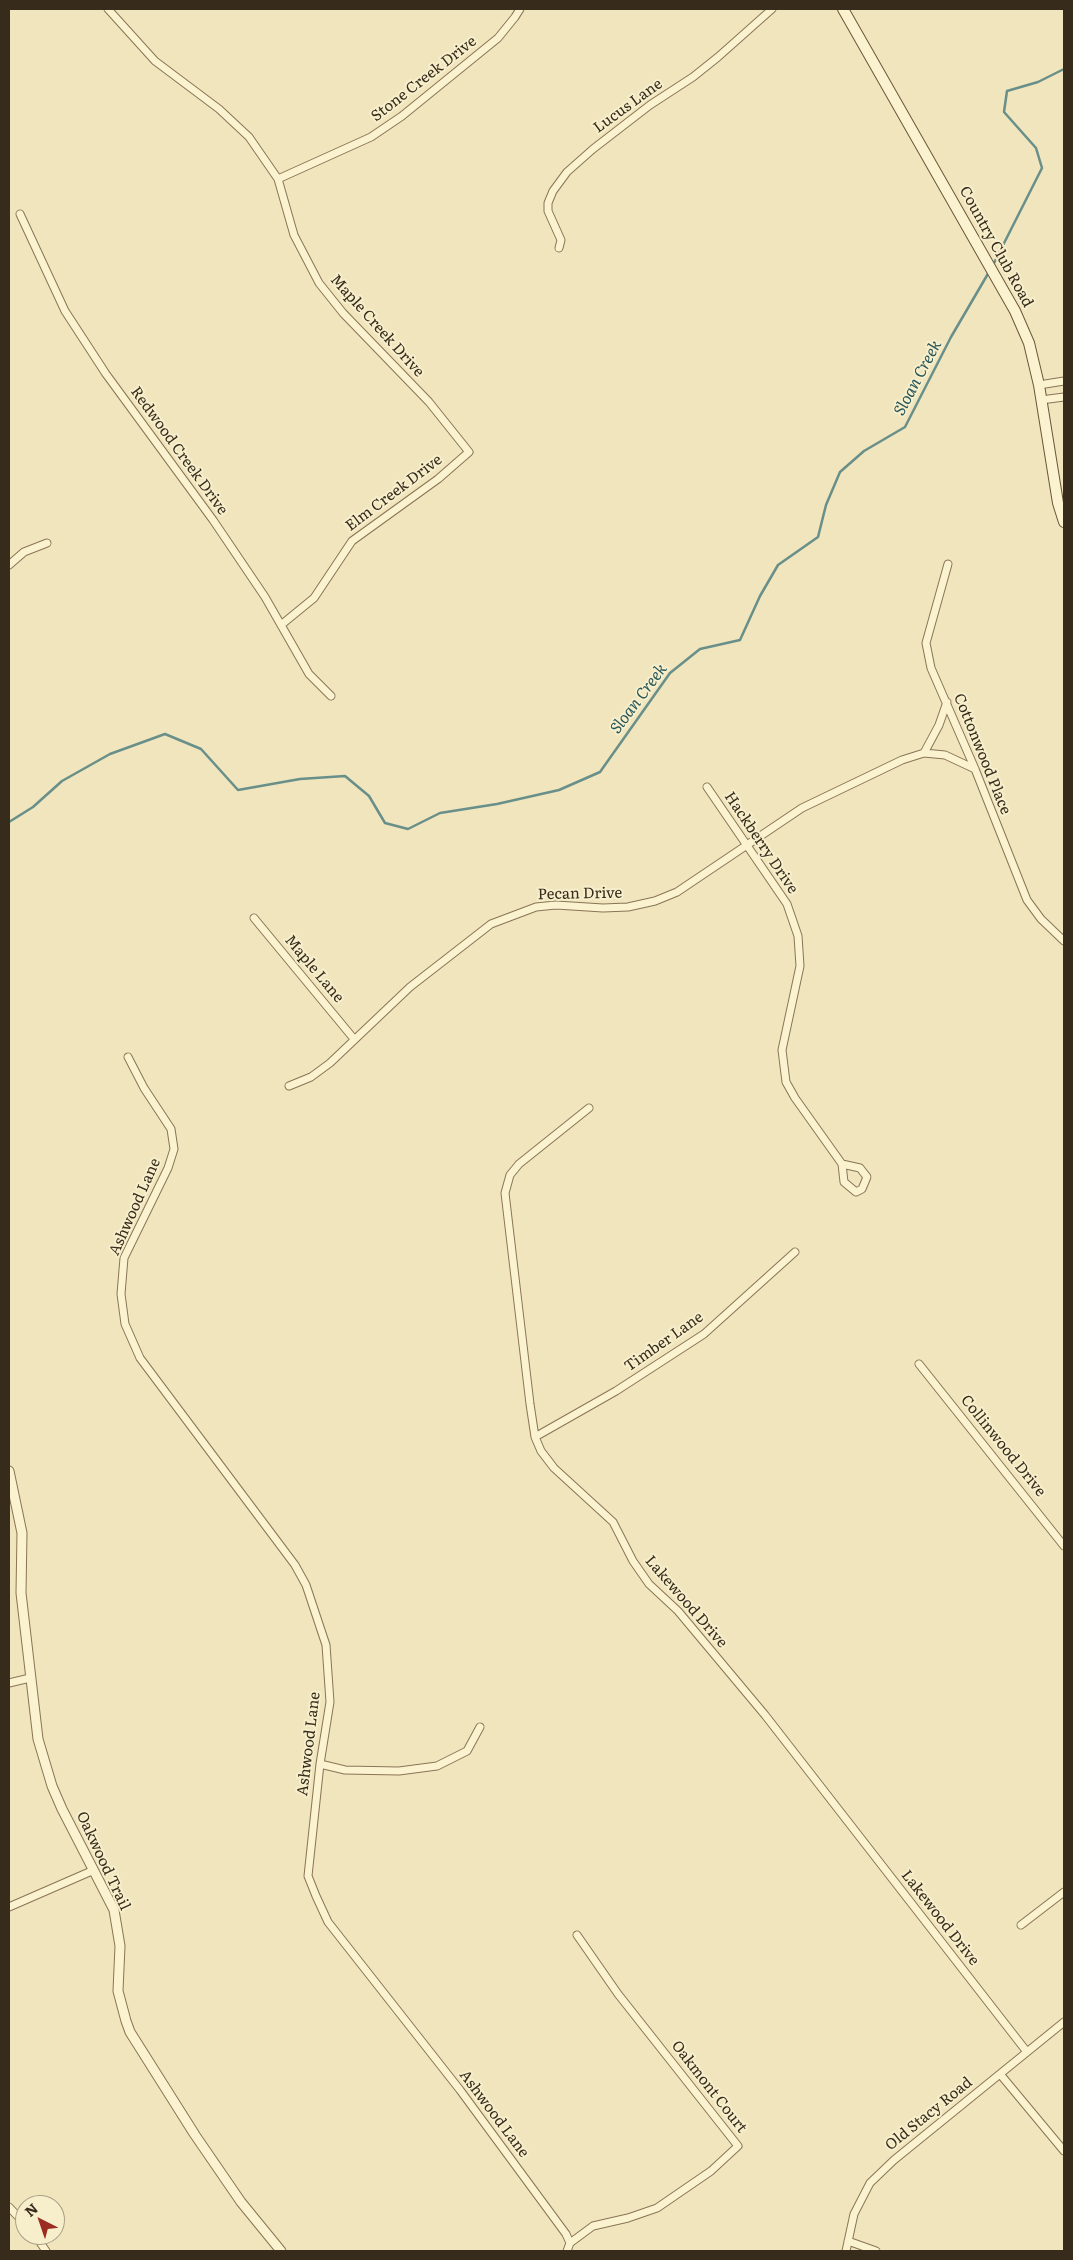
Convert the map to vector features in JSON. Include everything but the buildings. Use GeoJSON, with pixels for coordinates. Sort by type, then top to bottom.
{"type":"FeatureCollection","features":[{"type":"Feature","properties":{"kind":"main road","name":"Country Club Road"},"geometry":{"type":"LineString","coordinates":[[843,9],[1004,289],[1029,343],[1039,385],[1058,503],[1064,522]]}},
{"type":"Feature","properties":{"kind":"street","name":"Maple Creek Drive"},"geometry":{"type":"LineString","coordinates":[[108,9],[155,61],[219,109],[249,137],[278,179],[294,235],[319,283],[343,313],[429,402],[469,452]]}},
{"type":"Feature","properties":{"kind":"street","name":"Stone Creek Drive"},"geometry":{"type":"LineString","coordinates":[[278,179],[371,138],[402,116],[498,38],[520,9]]}},
{"type":"Feature","properties":{"kind":"street","name":"Lucus Lane"},"geometry":{"type":"LineString","coordinates":[[559,248],[561,240],[548,211],[548,203],[567,172],[593,149],[650,105],[712,62],[772,9]]}},
{"type":"Feature","properties":{"kind":"street","name":"Redwood Creek Drive"},"geometry":{"type":"LineString","coordinates":[[20,214],[66,311],[111,382],[218,528],[265,596],[309,674],[331,696]]}},
{"type":"Feature","properties":{"kind":"street"},"geometry":{"type":"LineString","coordinates":[[1039,385],[1064,381]]}},
{"type":"Feature","properties":{"kind":"street"},"geometry":{"type":"LineString","coordinates":[[1041,400],[1064,396]]}},
{"type":"Feature","properties":{"kind":"street","name":"Elm Creek Drive"},"geometry":{"type":"LineString","coordinates":[[281,625],[314,598],[352,541],[438,479],[469,452]]}},
{"type":"Feature","properties":{"kind":"street"},"geometry":{"type":"LineString","coordinates":[[9,565],[24,552],[47,543]]}},
{"type":"Feature","properties":{"kind":"street","name":"Cottonwood Place"},"geometry":{"type":"LineString","coordinates":[[948,564],[926,644],[931,668],[975,769],[1027,900],[1040,920],[1064,941]]}},
{"type":"Feature","properties":{"kind":"street"},"geometry":{"type":"LineString","coordinates":[[924,753],[939,724],[947,702]]}},
{"type":"Feature","properties":{"kind":"street","name":"Pecan Drive"},"geometry":{"type":"LineString","coordinates":[[289,1086],[311,1077],[330,1063],[410,987],[491,924],[536,907],[556,905],[603,908],[628,907],[655,901],[678,892],[802,808],[902,760],[924,753],[946,755],[975,769]]}},
{"type":"Feature","properties":{"kind":"street","name":"Hackberry Drive"},"geometry":{"type":"LineString","coordinates":[[707,787],[728,820],[748,844],[787,904],[798,936],[800,966],[782,1050],[786,1082],[795,1098],[842,1164]]}},
{"type":"Feature","properties":{"kind":"street","name":"Maple Lane"},"geometry":{"type":"LineString","coordinates":[[254,918],[354,1039]]}},
{"type":"Feature","properties":{"kind":"street","name":"Ashwood Lane"},"geometry":{"type":"LineString","coordinates":[[128,1058],[144,1088],[171,1129],[174,1149],[168,1168],[124,1258],[121,1294],[125,1324],[140,1358],[295,1564],[306,1585],[326,1645],[330,1676],[330,1702],[320,1764],[308,1876],[328,1922],[460,2090],[566,2234],[570,2243]]}},
{"type":"Feature","properties":{"kind":"street","name":"Lakewood Drive"},"geometry":{"type":"LineString","coordinates":[[589,1108],[519,1164],[510,1175],[505,1193],[535,1437],[541,1450],[554,1468],[612,1522],[633,1561],[649,1584],[678,1611],[765,1715],[1027,2052]]}},
{"type":"Feature","properties":{"kind":"street","name":"Timber Lane"},"geometry":{"type":"LineString","coordinates":[[535,1437],[616,1391],[704,1334],[795,1252]]}},
{"type":"Feature","properties":{"kind":"street","name":"Collinwood Drive"},"geometry":{"type":"LineString","coordinates":[[919,1364],[1064,1546]]}},
{"type":"Feature","properties":{"kind":"street","name":"Oakwood Trail"},"geometry":{"type":"LineString","coordinates":[[9,1473],[22,1533],[21,1593],[38,1739],[62,1809],[116,1917],[120,1946],[118,1991],[130,2032],[199,2141],[241,2202],[281,2251]]}},
{"type":"Feature","properties":{"kind":"street"},"geometry":{"type":"LineString","coordinates":[[9,1683],[30,1678]]}},
{"type":"Feature","properties":{"kind":"street"},"geometry":{"type":"LineString","coordinates":[[320,1764],[345,1770],[399,1771],[437,1766],[468,1751],[480,1727]]}},
{"type":"Feature","properties":{"kind":"street"},"geometry":{"type":"LineString","coordinates":[[9,1907],[94,1870]]}},
{"type":"Feature","properties":{"kind":"street"},"geometry":{"type":"LineString","coordinates":[[1022,1925],[1064,1892]]}},
{"type":"Feature","properties":{"kind":"street","name":"Oakmont Court"},"geometry":{"type":"LineString","coordinates":[[570,2243],[593,2226],[628,2218],[657,2208],[711,2171],[738,2146],[618,1994],[577,1934]]}},
{"type":"Feature","properties":{"kind":"street","name":"Old Stacy Road"},"geometry":{"type":"LineString","coordinates":[[846,2251],[854,2214],[870,2183],[894,2160],[1064,2022]]}},
{"type":"Feature","properties":{"kind":"street"},"geometry":{"type":"LineString","coordinates":[[1000,2074],[1064,2151]]}},
{"type":"Feature","properties":{"kind":"street"},"geometry":{"type":"LineString","coordinates":[[848,2241],[876,2251]]}},
{"type":"Feature","properties":{"kind":"street"},"geometry":{"type":"LineString","coordinates":[[567,2251],[570,2243]]}},
{"type":"Feature","properties":{"kind":"waterway","name":"Sloan Creek"},"geometry":{"type":"LineString","coordinates":[[993,265],[1042,168],[1036,148],[1004,112],[1007,91],[1038,82],[1064,69]]}},
{"type":"Feature","properties":{"kind":"waterway","name":"Sloan Creek"},"geometry":{"type":"LineString","coordinates":[[9,822],[33,807],[62,781],[110,754],[165,734],[201,749],[238,790],[300,779],[345,776],[369,796],[385,823],[408,829],[440,813],[497,804],[559,790],[600,772],[670,673],[700,649],[740,640],[760,596],[778,565],[818,537],[826,505],[840,472],[864,451],[905,427],[951,337],[989,272]]}}]}
